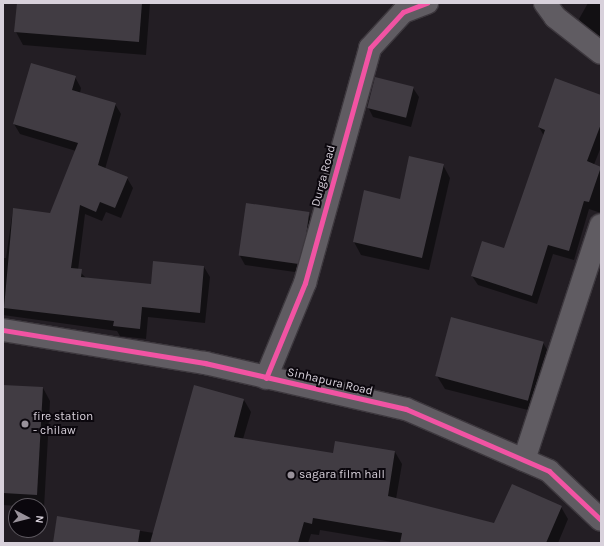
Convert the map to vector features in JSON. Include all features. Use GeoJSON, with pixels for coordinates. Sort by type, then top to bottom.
{"type":"FeatureCollection","features":[{"type":"Feature","properties":{"kind":"street","name":"Durga Road"},"geometry":{"type":"LineString","coordinates":[[266,378],[305,283],[370,48],[403,12],[427,3]]}},
{"type":"Feature","properties":{"kind":"street"},"geometry":{"type":"LineString","coordinates":[[545,3],[555,17],[601,54]]}},
{"type":"Feature","properties":{"kind":"street"},"geometry":{"type":"LineString","coordinates":[[524,460],[601,225]]}},
{"type":"Feature","properties":{"kind":"street","name":"Sinhapura Road"},"geometry":{"type":"LineString","coordinates":[[3,330],[205,364],[406,409],[549,471],[601,520]]}},
{"type":"Feature","properties":{"kind":"building"},"geometry":{"type":"Polygon","coordinates":[[[17,3],[142,3],[139,42],[14,32],[17,3]]]}},
{"type":"Feature","properties":{"kind":"building"},"geometry":{"type":"Polygon","coordinates":[[[31,63],[76,76],[72,90],[116,103],[98,165],[128,177],[115,208],[100,202],[96,212],[80,205],[71,268],[82,269],[81,277],[151,284],[153,261],[204,266],[200,313],[142,307],[140,329],[113,326],[114,321],[4,308],[13,208],[50,213],[78,143],[13,124],[31,63]]]}},
{"type":"Feature","properties":{"kind":"building"},"geometry":{"type":"Polygon","coordinates":[[[375,77],[414,87],[406,118],[367,108],[375,77]]]}},
{"type":"Feature","properties":{"kind":"building"},"geometry":{"type":"Polygon","coordinates":[[[555,78],[601,95],[601,124],[587,161],[601,167],[589,202],[584,201],[569,251],[548,245],[532,296],[471,276],[482,241],[504,248],[545,130],[538,127],[555,78]]]}},
{"type":"Feature","properties":{"kind":"building"},"geometry":{"type":"Polygon","coordinates":[[[409,156],[444,164],[422,258],[353,242],[364,190],[400,199],[409,156]]]}},
{"type":"Feature","properties":{"kind":"building"},"geometry":{"type":"Polygon","coordinates":[[[246,203],[309,212],[302,264],[239,255],[246,203]]]}},
{"type":"Feature","properties":{"kind":"building"},"geometry":{"type":"Polygon","coordinates":[[[451,317],[544,342],[528,401],[435,376],[451,317]]]}},
{"type":"Feature","properties":{"kind":"building"},"geometry":{"type":"Polygon","coordinates":[[[3,385],[43,387],[37,495],[3,493],[3,385]]]}},
{"type":"Feature","properties":{"kind":"building"},"geometry":{"type":"Polygon","coordinates":[[[194,385],[244,399],[234,437],[333,453],[335,441],[395,451],[388,496],[494,523],[512,484],[562,506],[546,543],[400,543],[402,533],[313,518],[312,524],[304,522],[298,543],[150,543],[194,385]]]}},
{"type":"Feature","properties":{"kind":"building"},"geometry":{"type":"Polygon","coordinates":[[[57,516],[140,530],[138,543],[53,543],[57,516]]]}},
{"type":"Feature","properties":{"kind":"cycle path"},"geometry":{"type":"LineString","coordinates":[[266,378],[305,283],[370,48],[403,12],[427,3]]}},
{"type":"Feature","properties":{"kind":"cycle path"},"geometry":{"type":"LineString","coordinates":[[3,330],[205,363],[406,409],[549,471],[601,520]]}},
{"type":"Feature","properties":{"kind":"place","name":"fire station - chilaw"},"geometry":{"type":"Point","coordinates":[25,424]}},
{"type":"Feature","properties":{"kind":"place","name":"sagara film hall"},"geometry":{"type":"Point","coordinates":[291,475]}}]}
